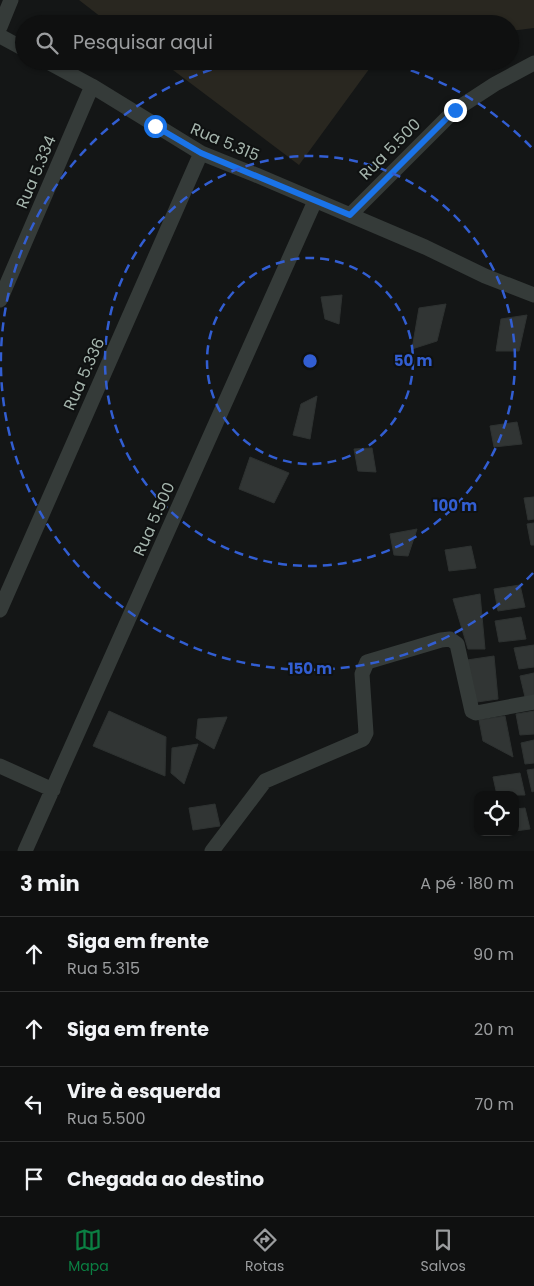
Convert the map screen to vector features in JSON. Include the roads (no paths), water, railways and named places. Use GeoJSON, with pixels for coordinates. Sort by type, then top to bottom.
{"type":"FeatureCollection","features":[{"type":"Feature","properties":{"kind":"street"},"geometry":{"type":"LineString","coordinates":[[0,27],[11,0]]}},
{"type":"Feature","properties":{"kind":"street"},"geometry":{"type":"LineString","coordinates":[[0,36],[15,44]]}},
{"type":"Feature","properties":{"kind":"street","name":"Rua 5.500"},"geometry":{"type":"LineString","coordinates":[[350,215],[455,110],[495,84],[534,63]]}},
{"type":"Feature","properties":{"kind":"street","name":"Rua 5.315"},"geometry":{"type":"LineString","coordinates":[[63,70],[201,153],[256,174],[485,276],[534,295]]}},
{"type":"Feature","properties":{"kind":"street","name":"Rua 5.334"},"geometry":{"type":"LineString","coordinates":[[0,300],[5,275],[92,86]]}},
{"type":"Feature","properties":{"kind":"street","name":"Rua 5.336"},"geometry":{"type":"LineString","coordinates":[[0,610],[201,153]]}},
{"type":"Feature","properties":{"kind":"street","name":"Rua 5.500"},"geometry":{"type":"LineString","coordinates":[[25,851],[315,201]]}},
{"type":"Feature","properties":{"kind":"street"},"geometry":{"type":"LineString","coordinates":[[212,851],[265,781],[363,739],[366,732],[362,674],[367,662],[450,639],[457,644],[472,711],[476,713],[534,702]]}},
{"type":"Feature","properties":{"kind":"street"},"geometry":{"type":"LineString","coordinates":[[0,766],[53,790]]}}]}
